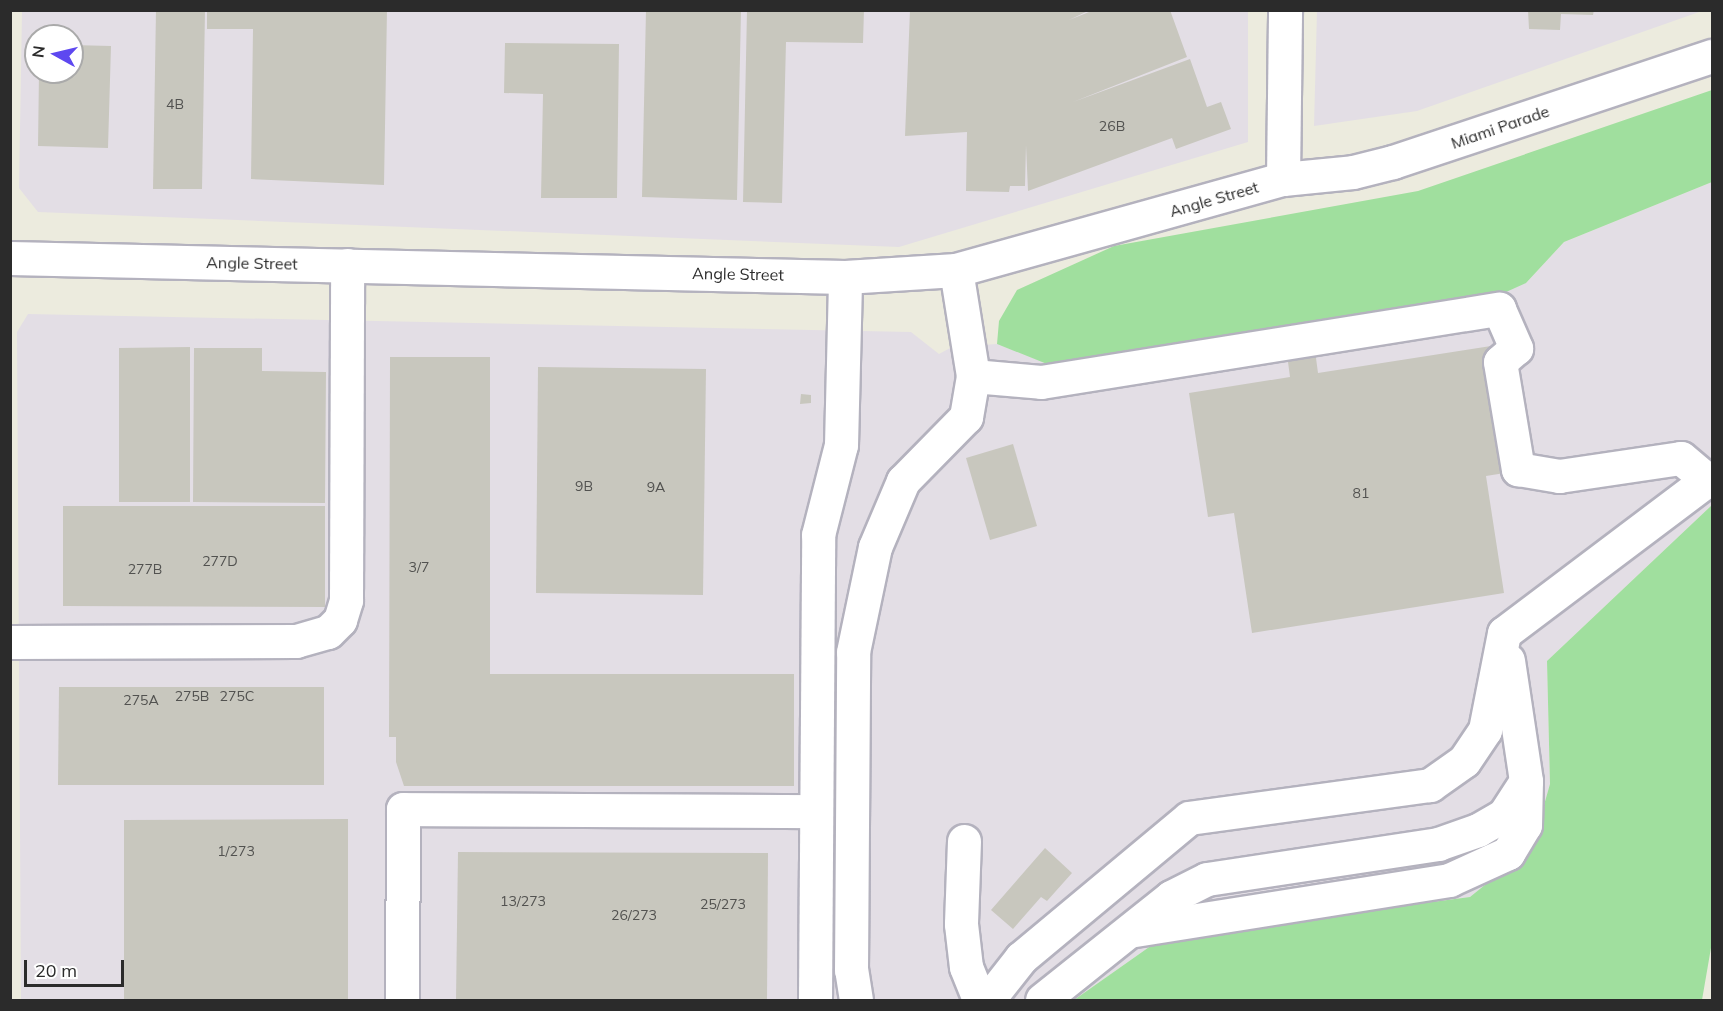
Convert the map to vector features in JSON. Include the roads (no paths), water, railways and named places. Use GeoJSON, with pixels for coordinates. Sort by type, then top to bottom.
{"type":"FeatureCollection","features":[{"type":"Feature","properties":{"kind":"street"},"geometry":{"type":"LineString","coordinates":[[1283,179],[1285,10]]}},
{"type":"Feature","properties":{"kind":"street","name":"Miami Parade"},"geometry":{"type":"LineString","coordinates":[[1283,179],[1353,172],[1393,162],[1713,56]]}},
{"type":"Feature","properties":{"kind":"street","name":"Angle Street"},"geometry":{"type":"LineString","coordinates":[[10,258],[845,277],[956,270],[1283,179]]}},
{"type":"Feature","properties":{"kind":"street"},"geometry":{"type":"LineString","coordinates":[[10,642],[296,641],[328,632],[340,620],[346,600],[347,265]]}},
{"type":"Feature","properties":{"kind":"street"},"geometry":{"type":"LineString","coordinates":[[856,1000],[851,970],[853,652],[875,547],[903,481],[966,417],[973,375],[956,270]]}},
{"type":"Feature","properties":{"kind":"street"},"geometry":{"type":"LineString","coordinates":[[815,1000],[818,535],[841,445],[845,277]]}},
{"type":"Feature","properties":{"kind":"street"},"geometry":{"type":"LineString","coordinates":[[973,375],[1041,382],[1499,309],[1516,348],[1500,362],[1518,469],[1559,476],[1680,458],[1710,480],[1504,633],[1485,730],[1464,761],[1430,785],[1189,818],[1021,958],[988,1000]]}},
{"type":"Feature","properties":{"kind":"street"},"geometry":{"type":"LineString","coordinates":[[1042,1000],[1134,930],[1449,880],[1508,854],[1525,825],[1526,781],[1504,633]]}},
{"type":"Feature","properties":{"kind":"street"},"geometry":{"type":"LineString","coordinates":[[402,1000],[403,809],[815,811]]}},
{"type":"Feature","properties":{"kind":"street"},"geometry":{"type":"LineString","coordinates":[[964,841],[961,924],[966,967],[979,1000]]}}]}
